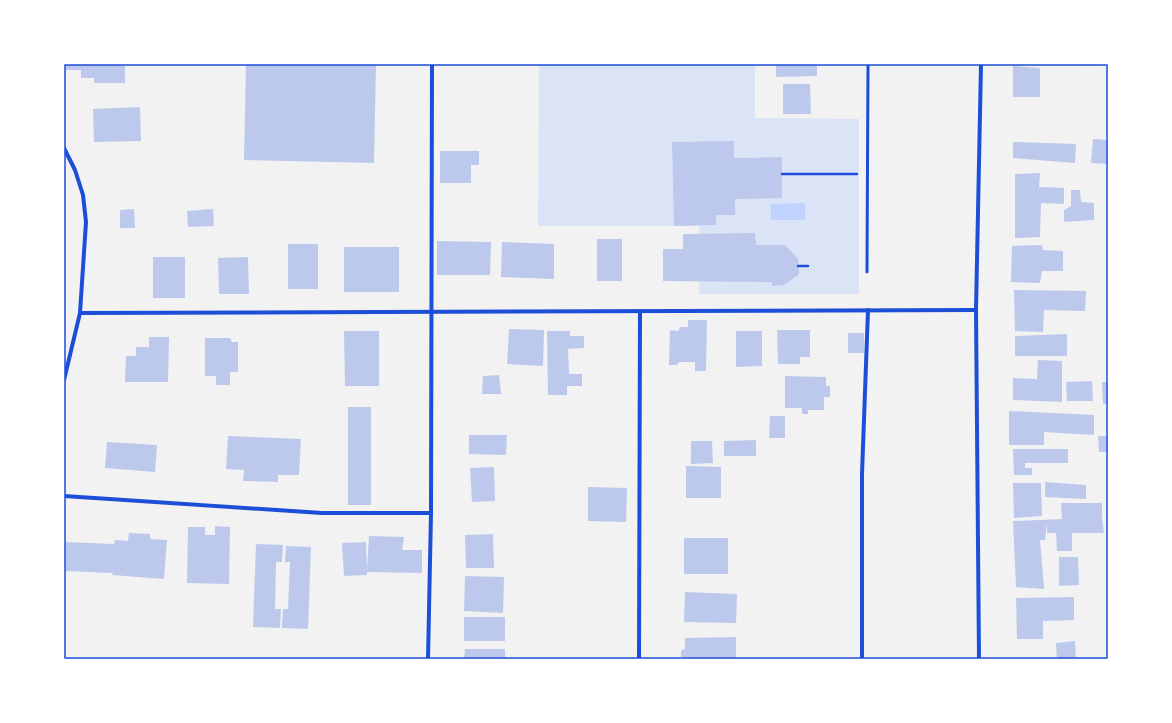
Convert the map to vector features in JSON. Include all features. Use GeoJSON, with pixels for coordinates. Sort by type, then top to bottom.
{"type":"FeatureCollection","features":[{"type":"Feature","properties":{"kind":"street"},"geometry":{"type":"LineString","coordinates":[[428,659],[431,514],[432,64]]}},
{"type":"Feature","properties":{"kind":"street"},"geometry":{"type":"LineString","coordinates":[[979,659],[976,310],[981,64]]}},
{"type":"Feature","properties":{"kind":"street"},"geometry":{"type":"LineString","coordinates":[[64,148],[75,170],[83,195],[86,222],[80,313],[64,380]]}},
{"type":"Feature","properties":{"kind":"street"},"geometry":{"type":"LineString","coordinates":[[862,659],[862,474],[868,310]]}},
{"type":"Feature","properties":{"kind":"street"},"geometry":{"type":"LineString","coordinates":[[80,313],[976,310]]}},
{"type":"Feature","properties":{"kind":"street"},"geometry":{"type":"LineString","coordinates":[[639,659],[640,311]]}},
{"type":"Feature","properties":{"kind":"street"},"geometry":{"type":"LineString","coordinates":[[64,496],[322,513],[431,514]]}},
{"type":"Feature","properties":{"kind":"lane"},"geometry":{"type":"LineString","coordinates":[[867,272],[868,64]]}},
{"type":"Feature","properties":{"kind":"path"},"geometry":{"type":"LineString","coordinates":[[782,174],[867,174]]}},
{"type":"Feature","properties":{"kind":"path"},"geometry":{"type":"LineString","coordinates":[[798,266],[808,266]]}},
{"type":"Feature","properties":{"kind":"shaded area"},"geometry":{"type":"Polygon","coordinates":[[[539,64],[755,64],[755,118],[859,119],[859,294],[699,294],[699,226],[538,226],[539,64]]]}},
{"type":"Feature","properties":{"kind":"water"},"geometry":{"type":"Polygon","coordinates":[[[805,203],[805,220],[771,220],[771,204],[805,203]]]}},
{"type":"Feature","properties":{"kind":"building"},"geometry":{"type":"Polygon","coordinates":[[[64,64],[125,64],[125,83],[94,83],[94,78],[81,78],[81,70],[64,70],[64,64]]]}},
{"type":"Feature","properties":{"kind":"building"},"geometry":{"type":"Polygon","coordinates":[[[246,64],[376,64],[374,163],[244,160],[246,64]]]}},
{"type":"Feature","properties":{"kind":"building"},"geometry":{"type":"Polygon","coordinates":[[[776,64],[817,64],[817,76],[776,77],[776,64]]]}},
{"type":"Feature","properties":{"kind":"building"},"geometry":{"type":"Polygon","coordinates":[[[1095,64],[1095,66],[1075,65],[1095,64]]]}},
{"type":"Feature","properties":{"kind":"building"},"geometry":{"type":"Polygon","coordinates":[[[1013,66],[1040,68],[1040,97],[1013,97],[1013,66]]]}},
{"type":"Feature","properties":{"kind":"building"},"geometry":{"type":"Polygon","coordinates":[[[1106,72],[1108,72],[1108,94],[1107,94],[1106,72]]]}},
{"type":"Feature","properties":{"kind":"building"},"geometry":{"type":"Polygon","coordinates":[[[783,84],[810,84],[811,114],[783,114],[783,84]]]}},
{"type":"Feature","properties":{"kind":"building"},"geometry":{"type":"Polygon","coordinates":[[[140,107],[141,141],[94,142],[93,109],[140,107]]]}},
{"type":"Feature","properties":{"kind":"building"},"geometry":{"type":"Polygon","coordinates":[[[1093,139],[1108,140],[1108,164],[1091,163],[1093,139]]]}},
{"type":"Feature","properties":{"kind":"building"},"geometry":{"type":"Polygon","coordinates":[[[734,141],[734,158],[782,157],[782,198],[735,199],[735,215],[716,215],[716,225],[674,226],[672,142],[734,141]]]}},
{"type":"Feature","properties":{"kind":"building"},"geometry":{"type":"Polygon","coordinates":[[[1013,142],[1076,144],[1075,163],[1013,158],[1013,142]]]}},
{"type":"Feature","properties":{"kind":"building"},"geometry":{"type":"Polygon","coordinates":[[[440,151],[479,151],[479,165],[471,165],[471,183],[440,183],[440,151]]]}},
{"type":"Feature","properties":{"kind":"building"},"geometry":{"type":"Polygon","coordinates":[[[1040,173],[1039,187],[1064,188],[1064,204],[1041,203],[1040,237],[1015,238],[1015,174],[1040,173]]]}},
{"type":"Feature","properties":{"kind":"building"},"geometry":{"type":"Polygon","coordinates":[[[1071,190],[1080,190],[1081,202],[1094,203],[1094,220],[1064,222],[1064,210],[1071,206],[1071,190]]]}},
{"type":"Feature","properties":{"kind":"building"},"geometry":{"type":"Polygon","coordinates":[[[134,209],[135,228],[120,228],[120,210],[134,209]]]}},
{"type":"Feature","properties":{"kind":"building"},"geometry":{"type":"Polygon","coordinates":[[[213,209],[214,226],[188,227],[187,211],[213,209]]]}},
{"type":"Feature","properties":{"kind":"building"},"geometry":{"type":"Polygon","coordinates":[[[755,233],[756,245],[785,245],[798,259],[799,274],[784,285],[772,286],[772,282],[663,281],[663,249],[683,249],[683,234],[755,233]]]}},
{"type":"Feature","properties":{"kind":"building"},"geometry":{"type":"Polygon","coordinates":[[[597,239],[622,239],[622,281],[597,281],[597,239]]]}},
{"type":"Feature","properties":{"kind":"building"},"geometry":{"type":"Polygon","coordinates":[[[437,241],[491,242],[490,275],[437,275],[437,241]]]}},
{"type":"Feature","properties":{"kind":"building"},"geometry":{"type":"Polygon","coordinates":[[[502,242],[554,244],[554,279],[501,277],[502,242]]]}},
{"type":"Feature","properties":{"kind":"building"},"geometry":{"type":"Polygon","coordinates":[[[288,244],[318,244],[318,289],[288,289],[288,244]]]}},
{"type":"Feature","properties":{"kind":"building"},"geometry":{"type":"Polygon","coordinates":[[[1042,245],[1043,250],[1063,251],[1063,271],[1042,271],[1040,283],[1011,282],[1012,246],[1042,245]]]}},
{"type":"Feature","properties":{"kind":"building"},"geometry":{"type":"Polygon","coordinates":[[[344,247],[399,247],[399,292],[344,292],[344,247]]]}},
{"type":"Feature","properties":{"kind":"building"},"geometry":{"type":"Polygon","coordinates":[[[153,257],[185,257],[185,298],[153,298],[153,257]]]}},
{"type":"Feature","properties":{"kind":"building"},"geometry":{"type":"Polygon","coordinates":[[[248,257],[249,294],[219,294],[218,258],[248,257]]]}},
{"type":"Feature","properties":{"kind":"building"},"geometry":{"type":"Polygon","coordinates":[[[1014,290],[1086,291],[1085,311],[1044,310],[1043,332],[1015,331],[1014,290]]]}},
{"type":"Feature","properties":{"kind":"building"},"geometry":{"type":"Polygon","coordinates":[[[688,320],[707,320],[706,371],[695,371],[695,362],[679,362],[677,365],[669,365],[670,330],[678,331],[680,327],[688,327],[688,320]]]}},
{"type":"Feature","properties":{"kind":"building"},"geometry":{"type":"Polygon","coordinates":[[[509,329],[544,330],[543,366],[507,364],[509,329]]]}},
{"type":"Feature","properties":{"kind":"building"},"geometry":{"type":"Polygon","coordinates":[[[777,330],[810,330],[810,357],[800,357],[800,364],[778,364],[777,330]]]}},
{"type":"Feature","properties":{"kind":"building"},"geometry":{"type":"Polygon","coordinates":[[[344,331],[379,331],[379,386],[345,386],[344,331]]]}},
{"type":"Feature","properties":{"kind":"building"},"geometry":{"type":"Polygon","coordinates":[[[547,331],[570,331],[570,336],[584,336],[584,348],[568,349],[569,374],[582,374],[582,386],[567,386],[567,395],[548,395],[547,331]]]}},
{"type":"Feature","properties":{"kind":"building"},"geometry":{"type":"Polygon","coordinates":[[[736,331],[762,331],[762,366],[736,367],[736,331]]]}},
{"type":"Feature","properties":{"kind":"building"},"geometry":{"type":"Polygon","coordinates":[[[848,333],[864,333],[864,353],[848,353],[848,333]]]}},
{"type":"Feature","properties":{"kind":"building"},"geometry":{"type":"Polygon","coordinates":[[[1067,334],[1067,356],[1015,356],[1015,336],[1067,334]]]}},
{"type":"Feature","properties":{"kind":"building"},"geometry":{"type":"Polygon","coordinates":[[[149,337],[169,337],[168,382],[125,382],[126,356],[136,356],[136,347],[149,347],[149,337]]]}},
{"type":"Feature","properties":{"kind":"building"},"geometry":{"type":"Polygon","coordinates":[[[205,338],[230,338],[232,342],[238,342],[238,372],[230,372],[230,385],[216,385],[216,376],[205,376],[205,338]]]}},
{"type":"Feature","properties":{"kind":"building"},"geometry":{"type":"Polygon","coordinates":[[[1038,360],[1062,361],[1062,402],[1013,400],[1013,378],[1037,379],[1038,360]]]}},
{"type":"Feature","properties":{"kind":"building"},"geometry":{"type":"Polygon","coordinates":[[[499,375],[501,394],[482,394],[483,376],[499,375]]]}},
{"type":"Feature","properties":{"kind":"building"},"geometry":{"type":"Polygon","coordinates":[[[785,376],[826,377],[826,386],[830,386],[830,397],[824,397],[824,410],[808,410],[808,414],[802,414],[802,408],[785,408],[785,376]]]}},
{"type":"Feature","properties":{"kind":"building"},"geometry":{"type":"Polygon","coordinates":[[[1092,381],[1093,401],[1067,401],[1066,382],[1092,381]]]}},
{"type":"Feature","properties":{"kind":"building"},"geometry":{"type":"Polygon","coordinates":[[[1102,382],[1108,382],[1108,404],[1103,404],[1102,382]]]}},
{"type":"Feature","properties":{"kind":"building"},"geometry":{"type":"Polygon","coordinates":[[[348,407],[371,407],[371,505],[348,505],[348,407]]]}},
{"type":"Feature","properties":{"kind":"building"},"geometry":{"type":"Polygon","coordinates":[[[1009,411],[1094,415],[1094,435],[1044,432],[1044,445],[1009,445],[1009,411]]]}},
{"type":"Feature","properties":{"kind":"building"},"geometry":{"type":"Polygon","coordinates":[[[770,416],[785,416],[785,438],[769,438],[770,416]]]}},
{"type":"Feature","properties":{"kind":"building"},"geometry":{"type":"Polygon","coordinates":[[[469,435],[507,435],[506,455],[469,454],[469,435]]]}},
{"type":"Feature","properties":{"kind":"building"},"geometry":{"type":"Polygon","coordinates":[[[228,436],[301,439],[299,475],[278,475],[278,482],[243,481],[244,470],[226,469],[228,436]]]}},
{"type":"Feature","properties":{"kind":"building"},"geometry":{"type":"Polygon","coordinates":[[[1098,436],[1108,436],[1108,452],[1099,452],[1098,436]]]}},
{"type":"Feature","properties":{"kind":"building"},"geometry":{"type":"Polygon","coordinates":[[[756,440],[756,456],[724,456],[724,441],[756,440]]]}},
{"type":"Feature","properties":{"kind":"building"},"geometry":{"type":"Polygon","coordinates":[[[691,441],[712,441],[713,463],[691,464],[691,441]]]}},
{"type":"Feature","properties":{"kind":"building"},"geometry":{"type":"Polygon","coordinates":[[[107,442],[157,445],[155,472],[105,468],[107,442]]]}},
{"type":"Feature","properties":{"kind":"building"},"geometry":{"type":"Polygon","coordinates":[[[1013,449],[1068,449],[1068,463],[1025,463],[1025,468],[1032,468],[1032,475],[1014,475],[1013,449]]]}},
{"type":"Feature","properties":{"kind":"building"},"geometry":{"type":"Polygon","coordinates":[[[686,466],[721,467],[721,498],[686,498],[686,466]]]}},
{"type":"Feature","properties":{"kind":"building"},"geometry":{"type":"Polygon","coordinates":[[[494,467],[495,501],[472,502],[470,468],[494,467]]]}},
{"type":"Feature","properties":{"kind":"building"},"geometry":{"type":"Polygon","coordinates":[[[1045,482],[1086,485],[1086,499],[1045,497],[1045,482]]]}},
{"type":"Feature","properties":{"kind":"building"},"geometry":{"type":"Polygon","coordinates":[[[1013,483],[1041,483],[1042,516],[1014,518],[1013,483]]]}},
{"type":"Feature","properties":{"kind":"building"},"geometry":{"type":"Polygon","coordinates":[[[588,487],[627,488],[626,522],[588,521],[588,487]]]}},
{"type":"Feature","properties":{"kind":"building"},"geometry":{"type":"Polygon","coordinates":[[[1061,503],[1102,503],[1104,533],[1072,533],[1072,551],[1057,551],[1056,533],[1047,533],[1047,522],[1045,540],[1040,540],[1044,589],[1016,587],[1013,521],[1062,519],[1061,503]]]}},
{"type":"Feature","properties":{"kind":"building"},"geometry":{"type":"Polygon","coordinates":[[[215,526],[230,527],[229,584],[187,583],[188,527],[205,527],[205,535],[215,535],[215,526]]]}},
{"type":"Feature","properties":{"kind":"building"},"geometry":{"type":"Polygon","coordinates":[[[129,533],[150,534],[150,539],[167,540],[164,579],[112,575],[113,573],[64,571],[64,542],[114,544],[115,540],[128,541],[129,533]]]}},
{"type":"Feature","properties":{"kind":"building"},"geometry":{"type":"Polygon","coordinates":[[[493,534],[494,568],[466,568],[465,535],[493,534]]]}},
{"type":"Feature","properties":{"kind":"building"},"geometry":{"type":"Polygon","coordinates":[[[369,536],[404,537],[402,550],[422,550],[422,573],[367,572],[367,575],[344,576],[342,543],[366,542],[367,570],[369,536]]]}},
{"type":"Feature","properties":{"kind":"building"},"geometry":{"type":"Polygon","coordinates":[[[684,538],[728,538],[728,574],[684,574],[684,538]]]}},
{"type":"Feature","properties":{"kind":"building"},"geometry":{"type":"Polygon","coordinates":[[[256,544],[283,545],[282,562],[276,562],[275,609],[281,609],[280,628],[253,627],[256,544]]]}},
{"type":"Feature","properties":{"kind":"building"},"geometry":{"type":"Polygon","coordinates":[[[286,546],[311,547],[308,629],[282,628],[283,609],[288,609],[290,562],[285,562],[286,546]]]}},
{"type":"Feature","properties":{"kind":"building"},"geometry":{"type":"Polygon","coordinates":[[[1059,557],[1078,557],[1079,585],[1059,586],[1059,557]]]}},
{"type":"Feature","properties":{"kind":"building"},"geometry":{"type":"Polygon","coordinates":[[[465,576],[504,577],[503,613],[464,611],[465,576]]]}},
{"type":"Feature","properties":{"kind":"building"},"geometry":{"type":"Polygon","coordinates":[[[685,592],[737,594],[736,623],[684,622],[685,592]]]}},
{"type":"Feature","properties":{"kind":"building"},"geometry":{"type":"Polygon","coordinates":[[[1074,597],[1074,620],[1043,621],[1043,639],[1017,639],[1016,598],[1074,597]]]}},
{"type":"Feature","properties":{"kind":"building"},"geometry":{"type":"Polygon","coordinates":[[[464,617],[505,617],[505,641],[464,641],[464,617]]]}},
{"type":"Feature","properties":{"kind":"building"},"geometry":{"type":"Polygon","coordinates":[[[736,637],[736,659],[689,659],[689,657],[681,657],[681,650],[685,649],[685,638],[736,637]]]}},
{"type":"Feature","properties":{"kind":"building"},"geometry":{"type":"Polygon","coordinates":[[[1075,641],[1076,659],[1057,659],[1056,643],[1075,641]]]}},
{"type":"Feature","properties":{"kind":"building"},"geometry":{"type":"Polygon","coordinates":[[[465,649],[505,649],[505,659],[464,659],[465,649]]]}}]}
